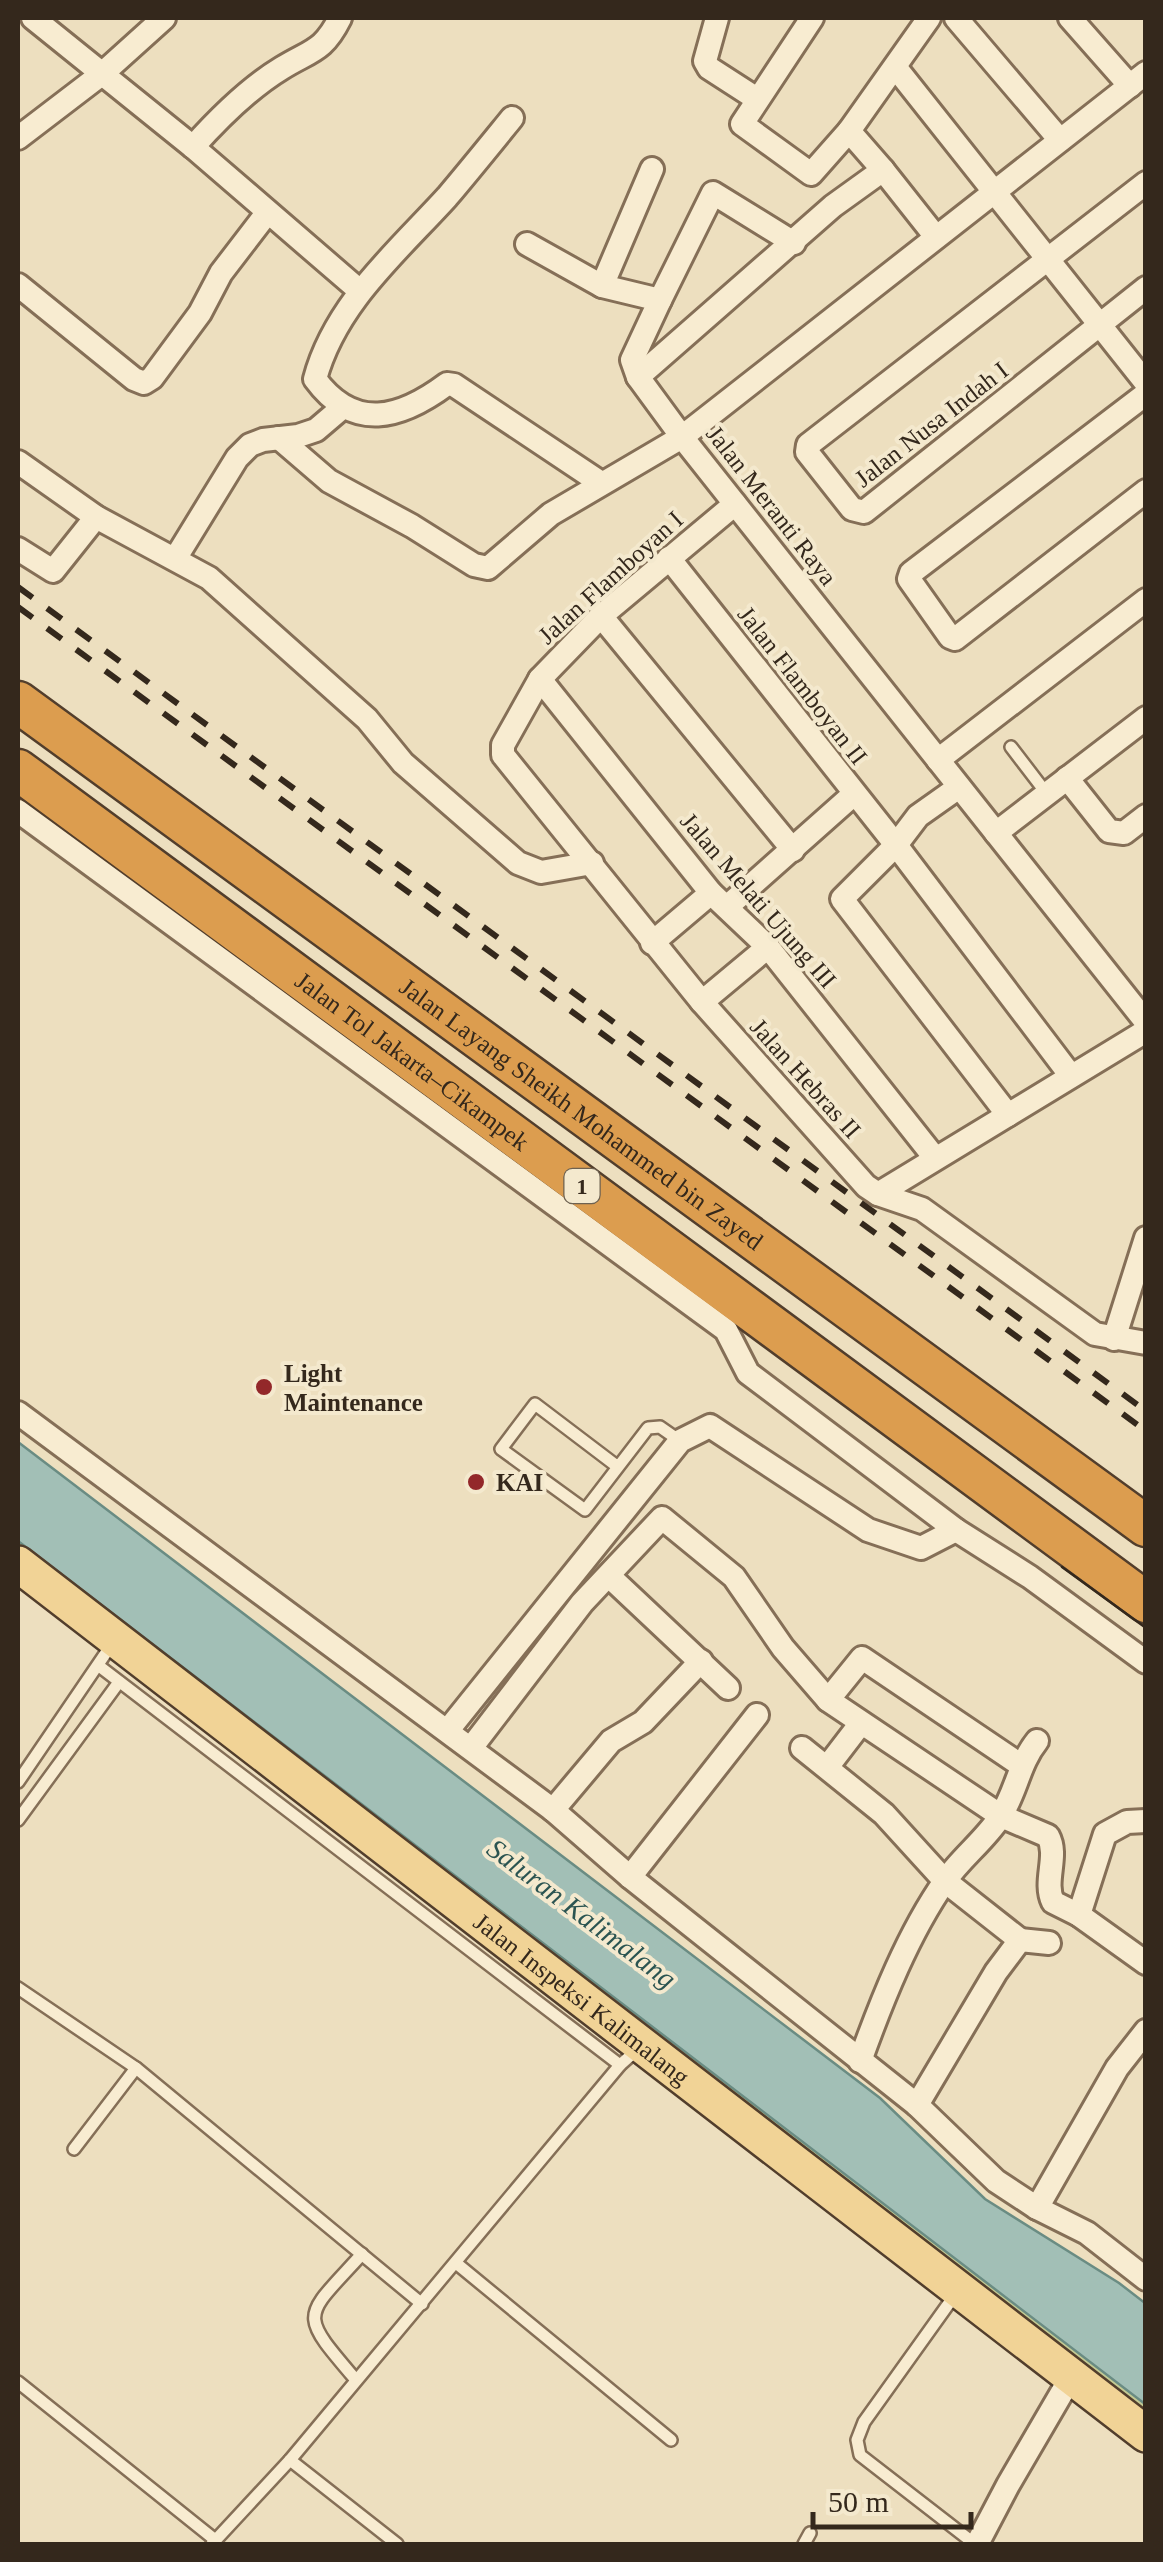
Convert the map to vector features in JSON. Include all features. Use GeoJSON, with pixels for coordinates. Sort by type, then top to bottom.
{"type":"FeatureCollection","features":[{"type":"Feature","properties":{"kind":"highway"},"geometry":{"type":"LineString","coordinates":[[18,674],[1146,1494]]}},
{"type":"Feature","properties":{"kind":"highway","name":"Jalan Layang Sheikh Mohammed bin Zayed"},"geometry":{"type":"LineString","coordinates":[[18,702],[1146,1526]]}},
{"type":"Feature","properties":{"kind":"highway","name":"Jalan Layang Sheikh Mohammed bin Zayed"},"geometry":{"type":"LineString","coordinates":[[18,748],[1146,1568]]}},
{"type":"Feature","properties":{"kind":"highway","name":"Jalan Tol Jakarta–Cikampek"},"geometry":{"type":"LineString","coordinates":[[18,770],[1146,1602]]}},
{"type":"Feature","properties":{"kind":"main road","name":"Jalan Inspeksi Kalimalang"},"geometry":{"type":"LineString","coordinates":[[18,1564],[107,1653],[632,2055],[958,2291],[1146,2434]]}},
{"type":"Feature","properties":{"kind":"street"},"geometry":{"type":"LineString","coordinates":[[33,18],[360,291]]}},
{"type":"Feature","properties":{"kind":"street"},"geometry":{"type":"LineString","coordinates":[[18,138],[103,73],[164,18]]}},
{"type":"Feature","properties":{"kind":"street"},"geometry":{"type":"LineString","coordinates":[[193,148],[227,113],[282,68],[316,52],[340,18]]}},
{"type":"Feature","properties":{"kind":"street"},"geometry":{"type":"LineString","coordinates":[[716,18],[705,61],[709,68],[756,98]]}},
{"type":"Feature","properties":{"kind":"street"},"geometry":{"type":"LineString","coordinates":[[812,18],[742,124],[806,173],[815,172],[849,131],[929,18]]}},
{"type":"Feature","properties":{"kind":"street"},"geometry":{"type":"LineString","coordinates":[[956,18],[1060,140]]}},
{"type":"Feature","properties":{"kind":"street"},"geometry":{"type":"LineString","coordinates":[[1070,18],[1138,80]]}},
{"type":"Feature","properties":{"kind":"street"},"geometry":{"type":"LineString","coordinates":[[896,68],[1146,383]]}},
{"type":"Feature","properties":{"kind":"street","name":"Jalan Meranti Raya"},"geometry":{"type":"LineString","coordinates":[[1138,80],[682,437],[1146,1022]]}},
{"type":"Feature","properties":{"kind":"street"},"geometry":{"type":"LineString","coordinates":[[512,118],[456,187],[360,291],[334,332],[315,378],[344,407],[366,414],[390,414],[424,401],[447,384],[454,385],[601,483]]}},
{"type":"Feature","properties":{"kind":"street"},"geometry":{"type":"LineString","coordinates":[[849,131],[936,237]]}},
{"type":"Feature","properties":{"kind":"street"},"geometry":{"type":"LineString","coordinates":[[602,286],[652,169]]}},
{"type":"Feature","properties":{"kind":"street"},"geometry":{"type":"LineString","coordinates":[[638,377],[833,206],[883,170]]}},
{"type":"Feature","properties":{"kind":"street"},"geometry":{"type":"LineString","coordinates":[[1048,260],[1146,183]]}},
{"type":"Feature","properties":{"kind":"street"},"geometry":{"type":"LineString","coordinates":[[279,438],[329,480],[474,564],[488,568],[551,514],[682,437],[638,377],[632,360],[713,192],[794,243]]}},
{"type":"Feature","properties":{"kind":"street"},"geometry":{"type":"LineString","coordinates":[[18,285],[144,383],[152,378],[200,314],[221,272],[266,214]]}},
{"type":"Feature","properties":{"kind":"street"},"geometry":{"type":"LineString","coordinates":[[527,244],[602,286],[660,300]]}},
{"type":"Feature","properties":{"kind":"street","name":"Jalan Nusa Indah I"},"geometry":{"type":"LineString","coordinates":[[1048,260],[808,446],[807,452],[852,509],[864,512],[1100,325]]}},
{"type":"Feature","properties":{"kind":"street"},"geometry":{"type":"LineString","coordinates":[[1100,325],[1146,288]]}},
{"type":"Feature","properties":{"kind":"street"},"geometry":{"type":"LineString","coordinates":[[1146,394],[909,575],[909,579],[955,638],[1146,491]]}},
{"type":"Feature","properties":{"kind":"street"},"geometry":{"type":"LineString","coordinates":[[175,559],[237,458],[250,445],[316,430],[344,407]]}},
{"type":"Feature","properties":{"kind":"street"},"geometry":{"type":"LineString","coordinates":[[18,462],[96,517],[209,578],[367,720],[403,763],[518,863],[540,872],[592,864]]}},
{"type":"Feature","properties":{"kind":"street","name":"Jalan Flamboyan I"},"geometry":{"type":"LineString","coordinates":[[501,750],[540,679],[600,616],[735,504]]}},
{"type":"Feature","properties":{"kind":"street"},"geometry":{"type":"LineString","coordinates":[[18,549],[53,571],[96,517]]}},
{"type":"Feature","properties":{"kind":"street","name":"Jalan Flamboyan II"},"geometry":{"type":"LineString","coordinates":[[669,558],[896,845],[1071,1076]]}},
{"type":"Feature","properties":{"kind":"street"},"geometry":{"type":"LineString","coordinates":[[938,760],[1146,600]]}},
{"type":"Feature","properties":{"kind":"street"},"geometry":{"type":"LineString","coordinates":[[600,616],[794,850]]}},
{"type":"Feature","properties":{"kind":"street","name":"Jalan Melati Ujung III"},"geometry":{"type":"LineString","coordinates":[[540,679],[719,899],[768,947],[936,1158]]}},
{"type":"Feature","properties":{"kind":"street"},"geometry":{"type":"LineString","coordinates":[[996,833],[1146,718]]}},
{"type":"Feature","properties":{"kind":"street","name":"Jalan Hebras II"},"geometry":{"type":"LineString","coordinates":[[501,750],[702,1002],[866,1186],[878,1194]]}},
{"type":"Feature","properties":{"kind":"street"},"geometry":{"type":"LineString","coordinates":[[1067,778],[1109,832],[1124,833],[1146,816]]}},
{"type":"Feature","properties":{"kind":"street"},"geometry":{"type":"LineString","coordinates":[[959,787],[918,816],[896,845],[842,899],[1008,1115]]}},
{"type":"Feature","properties":{"kind":"street"},"geometry":{"type":"LineString","coordinates":[[652,943],[794,850],[854,794]]}},
{"type":"Feature","properties":{"kind":"street"},"geometry":{"type":"LineString","coordinates":[[18,810],[726,1330],[748,1373],[956,1530],[1030,1576],[1146,1662]]}},
{"type":"Feature","properties":{"kind":"street"},"geometry":{"type":"LineString","coordinates":[[702,1002],[768,947]]}},
{"type":"Feature","properties":{"kind":"street"},"geometry":{"type":"LineString","coordinates":[[878,1194],[1146,1032]]}},
{"type":"Feature","properties":{"kind":"street"},"geometry":{"type":"LineString","coordinates":[[878,1194],[922,1209],[1096,1334],[1146,1343]]}},
{"type":"Feature","properties":{"kind":"street"},"geometry":{"type":"LineString","coordinates":[[1114,1340],[1146,1238]]}},
{"type":"Feature","properties":{"kind":"street"},"geometry":{"type":"LineString","coordinates":[[18,1413],[553,1810],[630,1877],[917,2105],[996,2181],[1037,2208],[1087,2233],[1146,2279]]}},
{"type":"Feature","properties":{"kind":"street"},"geometry":{"type":"LineString","coordinates":[[448,1730],[680,1441],[710,1426],[868,1530],[921,1548],[956,1530]]}},
{"type":"Feature","properties":{"kind":"street"},"geometry":{"type":"LineString","coordinates":[[471,1748],[582,1603],[662,1518],[734,1577],[783,1648],[828,1700],[1001,1816],[1048,1836],[1052,1842],[1048,1888],[1053,1902],[1146,1963]]}},
{"type":"Feature","properties":{"kind":"street"},"geometry":{"type":"LineString","coordinates":[[608,1576],[728,1688]]}},
{"type":"Feature","properties":{"kind":"street"},"geometry":{"type":"LineString","coordinates":[[828,1700],[862,1658],[1022,1766]]}},
{"type":"Feature","properties":{"kind":"street"},"geometry":{"type":"LineString","coordinates":[[553,1810],[611,1741],[644,1722],[701,1661]]}},
{"type":"Feature","properties":{"kind":"street"},"geometry":{"type":"LineString","coordinates":[[630,1877],[756,1714]]}},
{"type":"Feature","properties":{"kind":"street"},"geometry":{"type":"LineString","coordinates":[[828,1766],[862,1724]]}},
{"type":"Feature","properties":{"kind":"street"},"geometry":{"type":"LineString","coordinates":[[860,2061],[880,2008],[945,1881],[1001,1816],[1022,1766],[1038,1741]]}},
{"type":"Feature","properties":{"kind":"street"},"geometry":{"type":"LineString","coordinates":[[802,1748],[884,1814],[945,1881],[1020,1940],[1049,1943]]}},
{"type":"Feature","properties":{"kind":"street"},"geometry":{"type":"LineString","coordinates":[[1076,1914],[1105,1834],[1127,1822],[1146,1821]]}},
{"type":"Feature","properties":{"kind":"street"},"geometry":{"type":"LineString","coordinates":[[917,2105],[996,1972],[1020,1940]]}},
{"type":"Feature","properties":{"kind":"street"},"geometry":{"type":"LineString","coordinates":[[1037,2208],[1106,2085],[1146,2031]]}},
{"type":"Feature","properties":{"kind":"street"},"geometry":{"type":"LineString","coordinates":[[976,2544],[1071,2378]]}},
{"type":"Feature","properties":{"kind":"lane"},"geometry":{"type":"LineString","coordinates":[[1011,747],[1047,794]]}},
{"type":"Feature","properties":{"kind":"lane"},"geometry":{"type":"LineString","coordinates":[[618,1467],[536,1404],[501,1448],[584,1510],[618,1467],[648,1428],[660,1427],[680,1441]]}},
{"type":"Feature","properties":{"kind":"lane"},"geometry":{"type":"LineString","coordinates":[[107,1653],[119,1682],[424,1897]]}},
{"type":"Feature","properties":{"kind":"lane"},"geometry":{"type":"LineString","coordinates":[[18,1782],[107,1653]]}},
{"type":"Feature","properties":{"kind":"lane"},"geometry":{"type":"LineString","coordinates":[[18,1820],[119,1682]]}},
{"type":"Feature","properties":{"kind":"lane"},"geometry":{"type":"LineString","coordinates":[[18,1988],[136,2068],[422,2304]]}},
{"type":"Feature","properties":{"kind":"lane"},"geometry":{"type":"LineString","coordinates":[[18,2382],[213,2542],[290,2460],[632,2055]]}},
{"type":"Feature","properties":{"kind":"lane"},"geometry":{"type":"LineString","coordinates":[[74,2149],[136,2068]]}},
{"type":"Feature","properties":{"kind":"lane"},"geometry":{"type":"LineString","coordinates":[[356,2380],[316,2332],[314,2314],[318,2303],[362,2254]]}},
{"type":"Feature","properties":{"kind":"lane"},"geometry":{"type":"LineString","coordinates":[[456,2264],[671,2440]]}},
{"type":"Feature","properties":{"kind":"lane"},"geometry":{"type":"LineString","coordinates":[[958,2291],[864,2422],[856,2444],[860,2455],[976,2544]]}},
{"type":"Feature","properties":{"kind":"lane"},"geometry":{"type":"LineString","coordinates":[[290,2460],[397,2544]]}},
{"type":"Feature","properties":{"kind":"green space"},"geometry":{"type":"Polygon","coordinates":[[[18,1541],[1145,2404],[1145,2434],[18,1565],[18,1541]]]}},
{"type":"Feature","properties":{"kind":"water","name":"Saluran Kalimalang"},"geometry":{"type":"Polygon","coordinates":[[[18,1442],[880,2098],[985,2199],[1145,2303],[1145,2404],[18,1541],[18,1442]]]}},
{"type":"Feature","properties":{"kind":"tram line"},"geometry":{"type":"LineString","coordinates":[[1062,1567],[1146,1628]]}},
{"type":"Feature","properties":{"kind":"railway"},"geometry":{"type":"LineString","coordinates":[[18,587],[1146,1411]]}},
{"type":"Feature","properties":{"kind":"railway"},"geometry":{"type":"LineString","coordinates":[[18,607],[1146,1431]]}},
{"type":"Feature","properties":{"kind":"place","name":"Light Maintenance"},"geometry":{"type":"Point","coordinates":[264,1387]}},
{"type":"Feature","properties":{"kind":"place","name":"KAI"},"geometry":{"type":"Point","coordinates":[476,1482]}}]}
